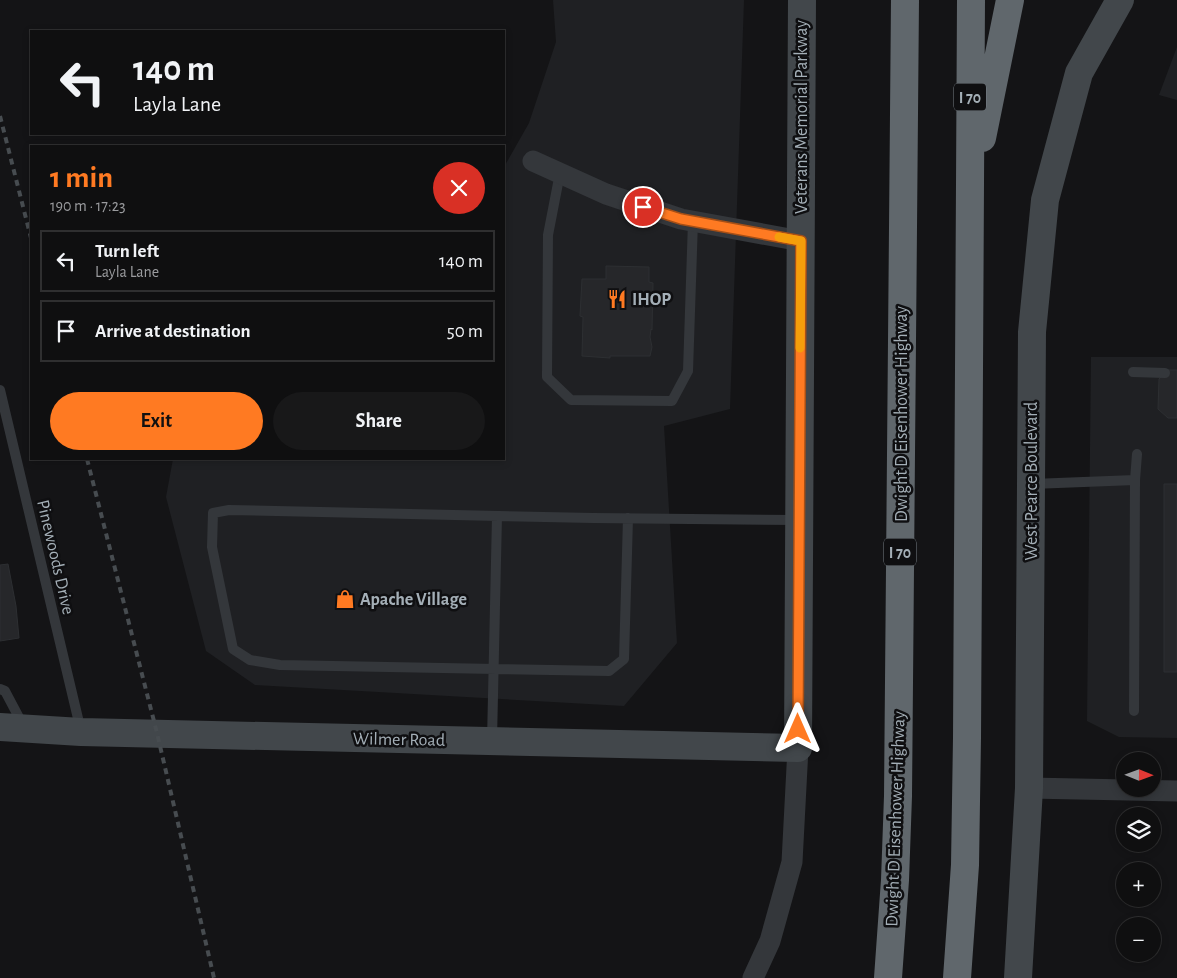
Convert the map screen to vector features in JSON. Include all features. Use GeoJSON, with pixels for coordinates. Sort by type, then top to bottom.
{"type":"FeatureCollection","features":[{"type":"Feature","properties":{"kind":"highway","name":"Dwight D Eisenhower Highway"},"geometry":{"type":"LineString","coordinates":[[888,978],[895,880],[899,710],[905,0]]}},
{"type":"Feature","properties":{"kind":"highway","name":"I 70"},"geometry":{"type":"LineString","coordinates":[[957,978],[965,866],[967,738],[971,0]]}},
{"type":"Feature","properties":{"kind":"highway"},"geometry":{"type":"LineString","coordinates":[[970,193],[1010,0]]}},
{"type":"Feature","properties":{"kind":"street","name":"Veterans Memorial Parkway"},"geometry":{"type":"LineString","coordinates":[[752,978],[770,940],[792,862],[798,748],[802,0]]}},
{"type":"Feature","properties":{"kind":"street","name":"West Pearce Boulevard"},"geometry":{"type":"LineString","coordinates":[[1018,978],[1029,788],[1032,332],[1045,200],[1079,73],[1120,0]]}},
{"type":"Feature","properties":{"kind":"street"},"geometry":{"type":"LineString","coordinates":[[533,160],[606,194],[681,219],[801,241]]}},
{"type":"Feature","properties":{"kind":"street","name":"Wilmer Road"},"geometry":{"type":"LineString","coordinates":[[12,728],[81,732],[798,748]]}},
{"type":"Feature","properties":{"kind":"street"},"geometry":{"type":"LineString","coordinates":[[1029,788],[1177,790]]}},
{"type":"Feature","properties":{"kind":"lane"},"geometry":{"type":"LineString","coordinates":[[560,173],[548,235],[547,377],[571,400],[672,401],[688,371],[694,221]]}},
{"type":"Feature","properties":{"kind":"lane"},"geometry":{"type":"LineString","coordinates":[[1134,372],[1165,373]]}},
{"type":"Feature","properties":{"kind":"lane","name":"Pinewoods Drive"},"geometry":{"type":"LineString","coordinates":[[0,390],[81,732]]}},
{"type":"Feature","properties":{"kind":"lane"},"geometry":{"type":"LineString","coordinates":[[1134,711],[1135,480],[1137,454]]}},
{"type":"Feature","properties":{"kind":"lane"},"geometry":{"type":"LineString","coordinates":[[1031,484],[1135,480]]}},
{"type":"Feature","properties":{"kind":"lane"},"geometry":{"type":"LineString","coordinates":[[628,518],[624,659],[609,671],[280,665],[250,660],[233,649],[212,548],[213,513],[230,510],[800,520]]}},
{"type":"Feature","properties":{"kind":"lane"},"geometry":{"type":"LineString","coordinates":[[492,741],[497,516]]}},
{"type":"Feature","properties":{"kind":"lane"},"geometry":{"type":"LineString","coordinates":[[0,690],[5,691],[18,713],[12,728]]}},
{"type":"Feature","properties":{"kind":"shaded area"},"geometry":{"type":"Polygon","coordinates":[[[553,0],[744,0],[730,409],[664,426],[677,643],[624,706],[255,685],[206,651],[166,497],[173,460],[505,460],[505,165],[529,123],[556,42],[553,0]]]}},
{"type":"Feature","properties":{"kind":"shaded area"},"geometry":{"type":"Polygon","coordinates":[[[1177,47],[1177,100],[1159,95],[1177,47]]]}},
{"type":"Feature","properties":{"kind":"shaded area"},"geometry":{"type":"Polygon","coordinates":[[[1091,357],[1177,357],[1177,738],[1119,737],[1087,721],[1091,357]]]}},
{"type":"Feature","properties":{"kind":"building","name":"IHOP"},"geometry":{"type":"Polygon","coordinates":[[[606,266],[649,267],[649,282],[653,283],[652,330],[650,337],[652,347],[650,356],[610,356],[610,358],[582,356],[583,317],[580,316],[582,279],[606,279],[606,266]]]}},
{"type":"Feature","properties":{"kind":"building"},"geometry":{"type":"Polygon","coordinates":[[[1168,370],[1177,370],[1177,418],[1168,418],[1158,409],[1159,379],[1168,370]]]}},
{"type":"Feature","properties":{"kind":"building"},"geometry":{"type":"Polygon","coordinates":[[[1164,484],[1177,484],[1177,672],[1164,672],[1164,484]]]}},
{"type":"Feature","properties":{"kind":"building"},"geometry":{"type":"Polygon","coordinates":[[[8,564],[16,606],[19,638],[0,641],[0,565],[8,564]]]}},
{"type":"Feature","properties":{"kind":"railway"},"geometry":{"type":"LineString","coordinates":[[0,116],[30,234]]}},
{"type":"Feature","properties":{"kind":"railway"},"geometry":{"type":"LineString","coordinates":[[87,460],[157,733],[214,978]]}},
{"type":"Feature","properties":{"kind":"slow traffic"},"geometry":{"type":"LineString","coordinates":[[779,237],[801,241],[800,348]]}},
{"type":"Feature","properties":{"kind":"place","name":"IHOP"},"geometry":{"type":"Point","coordinates":[617,299]}},
{"type":"Feature","properties":{"kind":"place","name":"Apache Village"},"geometry":{"type":"Point","coordinates":[345,599]}},
{"type":"Feature","properties":{"kind":"route"},"geometry":{"type":"LineString","coordinates":[[643,207],[681,219],[801,241],[798,729]]}}]}
